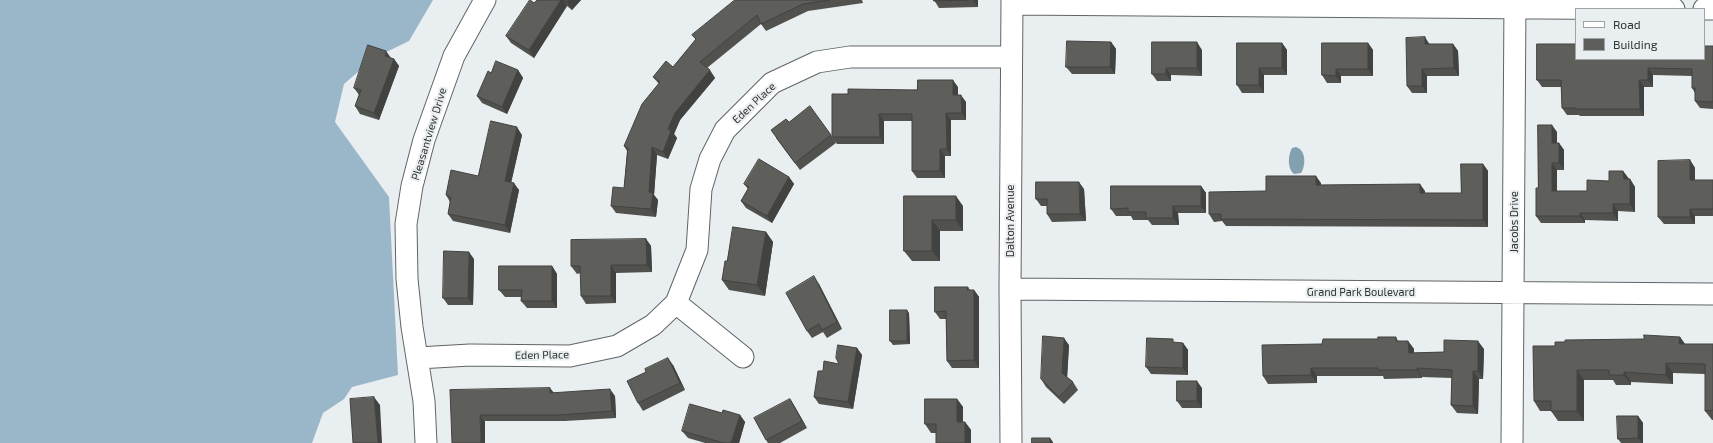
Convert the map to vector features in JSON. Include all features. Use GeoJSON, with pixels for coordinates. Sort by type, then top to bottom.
{"type":"FeatureCollection","features":[{"type":"Feature","properties":{"kind":"street","name":"Pleasantview Drive"},"geometry":{"type":"LineString","coordinates":[[426,443],[424,402],[407,279],[406,224],[412,186],[424,140],[454,56],[485,0]]}},
{"type":"Feature","properties":{"kind":"street"},"geometry":{"type":"LineString","coordinates":[[1012,2],[1515,4],[1642,8]]}},
{"type":"Feature","properties":{"kind":"street","name":"Dalton Avenue"},"geometry":{"type":"LineString","coordinates":[[1011,443],[1010,289],[1012,2]]}},
{"type":"Feature","properties":{"kind":"street","name":"Jacobs Drive"},"geometry":{"type":"LineString","coordinates":[[1512,443],[1515,4]]}},
{"type":"Feature","properties":{"kind":"street","name":"Eden Place"},"geometry":{"type":"LineString","coordinates":[[418,358],[470,356],[570,356],[617,346],[653,325],[676,303],[697,250],[701,189],[710,159],[724,130],[772,83],[817,62],[850,57],[1011,56]]}},
{"type":"Feature","properties":{"kind":"street","name":"Grand Park Boulevard"},"geometry":{"type":"LineString","coordinates":[[1010,289],[1713,294]]}},
{"type":"Feature","properties":{"kind":"street"},"geometry":{"type":"LineString","coordinates":[[676,303],[743,357]]}},
{"type":"Feature","properties":{"kind":"shaded area"},"geometry":{"type":"Polygon","coordinates":[[[0,0],[433,0],[409,41],[374,58],[344,84],[335,122],[389,197],[398,375],[352,387],[344,399],[323,413],[312,443],[0,443],[0,0]]]}},
{"type":"Feature","properties":{"kind":"shaded area"},"geometry":{"type":"Polygon","coordinates":[[[1296,147],[1302,151],[1304,166],[1301,173],[1294,174],[1290,169],[1289,158],[1292,148],[1296,147]]]}},
{"type":"Feature","properties":{"kind":"building"},"geometry":{"type":"Polygon","coordinates":[[[530,0],[534,3],[537,0],[561,0],[529,50],[506,36],[530,0]]]}},
{"type":"Feature","properties":{"kind":"building"},"geometry":{"type":"Polygon","coordinates":[[[735,0],[830,0],[803,4],[761,24],[757,15],[700,62],[710,70],[675,113],[668,129],[671,131],[663,152],[652,147],[649,192],[653,193],[651,209],[611,206],[613,187],[624,188],[628,148],[624,146],[642,104],[660,82],[653,77],[666,61],[673,67],[696,39],[692,35],[735,0]]]}},
{"type":"Feature","properties":{"kind":"building"},"geometry":{"type":"Polygon","coordinates":[[[934,0],[969,0],[934,1],[934,0]]]}},
{"type":"Feature","properties":{"kind":"building"},"geometry":{"type":"Polygon","coordinates":[[[1425,37],[1425,44],[1453,44],[1454,68],[1422,69],[1422,86],[1407,86],[1406,38],[1425,37]]]}},
{"type":"Feature","properties":{"kind":"building"},"geometry":{"type":"Polygon","coordinates":[[[1067,41],[1111,42],[1110,67],[1066,67],[1067,41]]]}},
{"type":"Feature","properties":{"kind":"building"},"geometry":{"type":"Polygon","coordinates":[[[1152,42],[1197,42],[1197,68],[1166,68],[1166,74],[1152,74],[1152,42]]]}},
{"type":"Feature","properties":{"kind":"building"},"geometry":{"type":"Polygon","coordinates":[[[1237,43],[1282,43],[1282,68],[1259,68],[1259,85],[1237,85],[1237,43]]]}},
{"type":"Feature","properties":{"kind":"building"},"geometry":{"type":"Polygon","coordinates":[[[1322,43],[1368,43],[1368,69],[1336,69],[1336,76],[1322,75],[1322,43]]]}},
{"type":"Feature","properties":{"kind":"building"},"geometry":{"type":"Polygon","coordinates":[[[1537,44],[1575,44],[1575,60],[1705,60],[1705,46],[1713,46],[1713,102],[1695,101],[1695,88],[1692,88],[1692,69],[1648,68],[1648,80],[1639,80],[1640,109],[1562,108],[1561,80],[1537,80],[1537,44]]]}},
{"type":"Feature","properties":{"kind":"building"},"geometry":{"type":"Polygon","coordinates":[[[368,45],[386,51],[385,56],[394,59],[374,113],[355,106],[361,90],[354,88],[368,45]]]}},
{"type":"Feature","properties":{"kind":"building"},"geometry":{"type":"Polygon","coordinates":[[[496,61],[518,70],[502,107],[477,96],[488,71],[491,73],[496,61]]]}},
{"type":"Feature","properties":{"kind":"building"},"geometry":{"type":"Polygon","coordinates":[[[918,80],[953,80],[953,95],[961,95],[962,113],[946,113],[947,149],[940,149],[940,171],[912,171],[912,114],[879,114],[880,137],[832,137],[832,94],[848,94],[848,89],[917,90],[918,80]]]}},
{"type":"Feature","properties":{"kind":"building"},"geometry":{"type":"Polygon","coordinates":[[[810,106],[831,135],[795,163],[771,130],[786,119],[789,122],[810,106]]]}},
{"type":"Feature","properties":{"kind":"building"},"geometry":{"type":"Polygon","coordinates":[[[491,121],[517,127],[505,181],[514,183],[505,225],[448,214],[451,197],[446,195],[451,170],[478,176],[491,121]]]}},
{"type":"Feature","properties":{"kind":"building"},"geometry":{"type":"Polygon","coordinates":[[[1538,125],[1552,125],[1552,143],[1559,143],[1559,163],[1552,163],[1552,191],[1587,191],[1587,180],[1609,181],[1609,171],[1623,171],[1624,179],[1630,179],[1630,204],[1613,204],[1613,213],[1580,213],[1580,216],[1536,216],[1536,188],[1538,188],[1538,125]]]}},
{"type":"Feature","properties":{"kind":"building"},"geometry":{"type":"Polygon","coordinates":[[[759,159],[789,177],[767,216],[741,201],[749,187],[744,184],[759,159]]]}},
{"type":"Feature","properties":{"kind":"building"},"geometry":{"type":"Polygon","coordinates":[[[1690,160],[1690,180],[1713,180],[1713,209],[1690,209],[1690,217],[1658,217],[1658,161],[1690,160]]]}},
{"type":"Feature","properties":{"kind":"building"},"geometry":{"type":"Polygon","coordinates":[[[1461,164],[1483,164],[1483,220],[1221,219],[1221,214],[1209,214],[1209,192],[1266,191],[1266,176],[1316,176],[1316,185],[1420,184],[1420,193],[1461,193],[1461,164]]]}},
{"type":"Feature","properties":{"kind":"building"},"geometry":{"type":"Polygon","coordinates":[[[1036,182],[1079,182],[1080,214],[1047,214],[1047,199],[1036,199],[1036,182]]]}},
{"type":"Feature","properties":{"kind":"building"},"geometry":{"type":"Polygon","coordinates":[[[1111,186],[1201,186],[1201,206],[1173,206],[1173,218],[1146,218],[1146,212],[1128,212],[1128,208],[1111,209],[1111,186]]]}},
{"type":"Feature","properties":{"kind":"building"},"geometry":{"type":"Polygon","coordinates":[[[904,196],[956,196],[956,220],[932,220],[932,251],[904,251],[904,196]]]}},
{"type":"Feature","properties":{"kind":"building"},"geometry":{"type":"Polygon","coordinates":[[[733,227],[766,232],[757,285],[722,280],[733,227]]]}},
{"type":"Feature","properties":{"kind":"building"},"geometry":{"type":"Polygon","coordinates":[[[646,239],[647,265],[611,265],[611,296],[581,296],[580,266],[571,266],[571,240],[646,239]]]}},
{"type":"Feature","properties":{"kind":"building"},"geometry":{"type":"Polygon","coordinates":[[[444,251],[469,252],[468,298],[443,298],[444,251]]]}},
{"type":"Feature","properties":{"kind":"building"},"geometry":{"type":"Polygon","coordinates":[[[499,266],[552,266],[552,301],[521,301],[522,290],[499,290],[499,266]]]}},
{"type":"Feature","properties":{"kind":"building"},"geometry":{"type":"Polygon","coordinates":[[[814,276],[837,322],[822,330],[819,324],[807,331],[786,293],[814,276]]]}},
{"type":"Feature","properties":{"kind":"building"},"geometry":{"type":"Polygon","coordinates":[[[935,287],[968,287],[967,290],[974,290],[974,360],[947,361],[946,311],[935,312],[935,287]]]}},
{"type":"Feature","properties":{"kind":"building"},"geometry":{"type":"Polygon","coordinates":[[[890,310],[907,310],[907,341],[890,341],[890,310]]]}},
{"type":"Feature","properties":{"kind":"building"},"geometry":{"type":"Polygon","coordinates":[[[1644,335],[1680,337],[1679,344],[1713,344],[1713,410],[1705,411],[1705,364],[1666,363],[1666,375],[1624,372],[1624,375],[1609,375],[1609,370],[1577,370],[1577,411],[1551,411],[1551,401],[1534,401],[1533,346],[1555,346],[1555,342],[1565,342],[1565,340],[1644,339],[1644,335]]]}},
{"type":"Feature","properties":{"kind":"building"},"geometry":{"type":"Polygon","coordinates":[[[1043,336],[1064,338],[1062,373],[1073,382],[1059,397],[1041,379],[1043,336]]]}},
{"type":"Feature","properties":{"kind":"building"},"geometry":{"type":"Polygon","coordinates":[[[1378,337],[1396,337],[1396,341],[1408,341],[1409,353],[1444,352],[1444,340],[1478,341],[1478,371],[1473,371],[1473,406],[1451,405],[1452,370],[1417,368],[1417,370],[1378,370],[1378,368],[1311,368],[1311,375],[1263,376],[1262,345],[1322,344],[1323,339],[1378,339],[1378,337]]]}},
{"type":"Feature","properties":{"kind":"building"},"geometry":{"type":"Polygon","coordinates":[[[1147,338],[1173,339],[1173,342],[1183,343],[1183,368],[1146,367],[1147,338]]]}},
{"type":"Feature","properties":{"kind":"building"},"geometry":{"type":"Polygon","coordinates":[[[838,345],[857,348],[848,402],[814,397],[818,371],[823,371],[824,361],[839,364],[836,358],[838,345]]]}},
{"type":"Feature","properties":{"kind":"building"},"geometry":{"type":"Polygon","coordinates":[[[668,358],[680,383],[638,403],[627,381],[646,372],[645,369],[668,358]]]}},
{"type":"Feature","properties":{"kind":"building"},"geometry":{"type":"Polygon","coordinates":[[[1177,381],[1197,381],[1197,401],[1177,401],[1177,381]]]}},
{"type":"Feature","properties":{"kind":"building"},"geometry":{"type":"Polygon","coordinates":[[[550,388],[550,393],[610,389],[612,411],[560,415],[480,415],[481,443],[452,443],[450,390],[550,388]]]}},
{"type":"Feature","properties":{"kind":"building"},"geometry":{"type":"Polygon","coordinates":[[[374,397],[378,443],[353,443],[350,399],[374,397]]]}},
{"type":"Feature","properties":{"kind":"building"},"geometry":{"type":"Polygon","coordinates":[[[790,399],[802,421],[766,440],[754,418],[790,399]]]}},
{"type":"Feature","properties":{"kind":"building"},"geometry":{"type":"Polygon","coordinates":[[[925,399],[957,399],[957,422],[965,422],[965,443],[936,443],[936,424],[925,424],[925,399]]]}},
{"type":"Feature","properties":{"kind":"building"},"geometry":{"type":"Polygon","coordinates":[[[690,404],[722,413],[723,410],[740,415],[731,443],[724,443],[682,431],[690,404]]]}},
{"type":"Feature","properties":{"kind":"building"},"geometry":{"type":"Polygon","coordinates":[[[1617,416],[1638,416],[1638,438],[1618,439],[1617,416]]]}},
{"type":"Feature","properties":{"kind":"building"},"geometry":{"type":"Polygon","coordinates":[[[1032,438],[1050,438],[1050,443],[1032,443],[1032,438]]]}}]}
